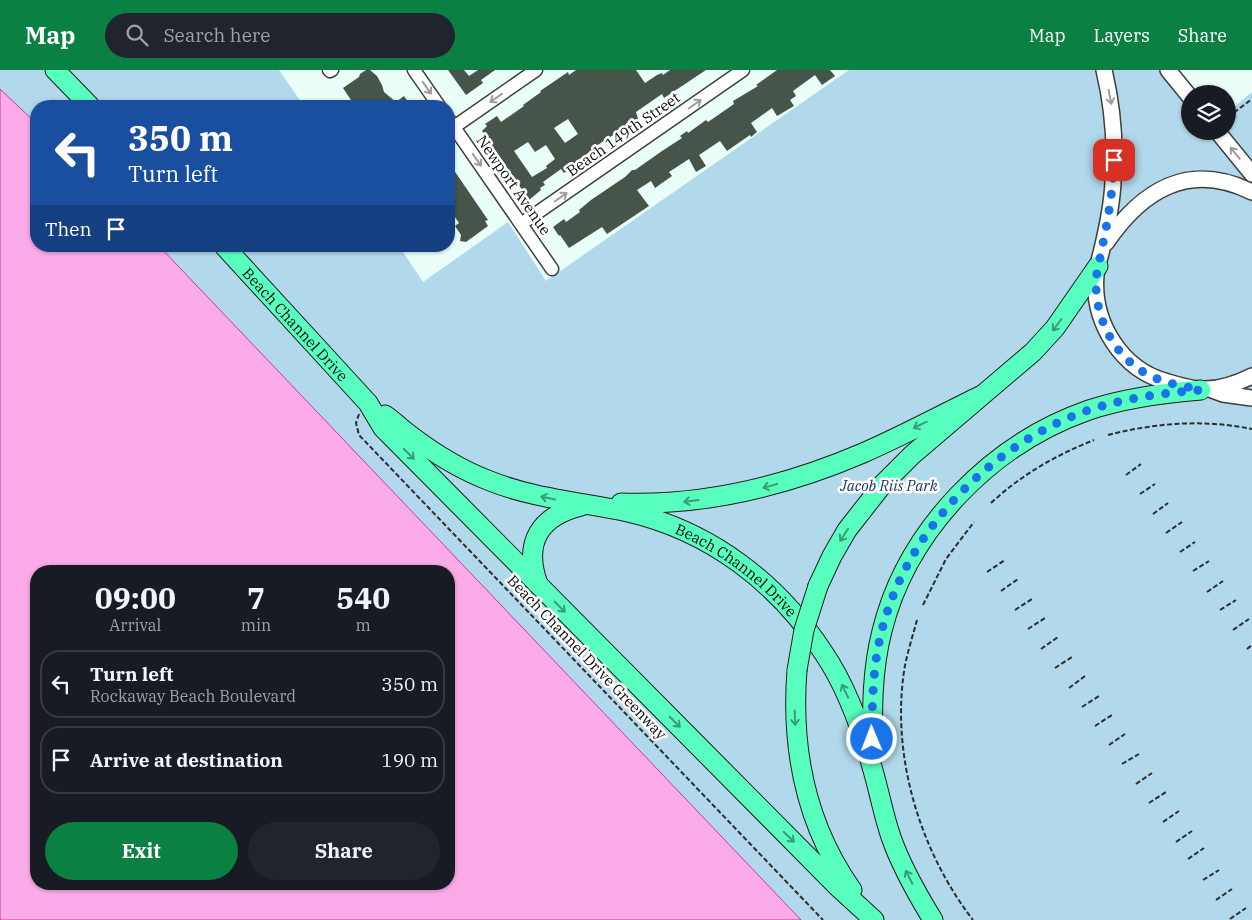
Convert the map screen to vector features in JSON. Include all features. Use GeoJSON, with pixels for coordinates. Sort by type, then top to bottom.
{"type":"FeatureCollection","features":[{"type":"Feature","properties":{"kind":"main road"},"geometry":{"type":"LineString","coordinates":[[56,70],[84,100]]}},
{"type":"Feature","properties":{"kind":"main road"},"geometry":{"type":"LineString","coordinates":[[72,70],[97,100]]}},
{"type":"Feature","properties":{"kind":"main road","name":"Beach Channel Drive"},"geometry":{"type":"LineString","coordinates":[[230,252],[368,403],[422,445],[490,482],[518,490],[640,516],[690,533],[741,563],[773,590],[806,628],[840,680],[860,727],[892,840],[907,873],[933,920]]}},
{"type":"Feature","properties":{"kind":"main road"},"geometry":{"type":"LineString","coordinates":[[874,920],[845,880],[816,823],[807,796],[799,755],[795,704],[797,670],[804,630],[818,586],[839,543],[873,496],[902,464],[980,396],[1010,374],[1044,341],[1055,328],[1100,257]]}},
{"type":"Feature","properties":{"kind":"main road"},"geometry":{"type":"LineString","coordinates":[[873,769],[872,708],[874,678],[885,617],[910,562],[930,529],[951,504],[971,483],[1001,457],[1032,437],[1070,418],[1127,400],[1163,393],[1204,389]]}},
{"type":"Feature","properties":{"kind":"main road"},"geometry":{"type":"LineString","coordinates":[[538,585],[533,568],[532,551],[541,529],[558,513],[586,505],[616,502],[661,503],[690,501],[739,493],[775,484],[864,453],[980,396]]}},
{"type":"Feature","properties":{"kind":"main road","name":"Beach Channel Drive"},"geometry":{"type":"LineString","coordinates":[[368,403],[382,428],[838,887],[874,920]]}},
{"type":"Feature","properties":{"kind":"street"},"geometry":{"type":"LineString","coordinates":[[414,70],[435,100]]}},
{"type":"Feature","properties":{"kind":"street"},"geometry":{"type":"LineString","coordinates":[[455,121],[536,70]]}},
{"type":"Feature","properties":{"kind":"street","name":"Beach 149th Street"},"geometry":{"type":"LineString","coordinates":[[521,224],[743,70]]}},
{"type":"Feature","properties":{"kind":"street"},"geometry":{"type":"LineString","coordinates":[[1104,70],[1113,111],[1115,149],[1112,195],[1096,285],[1100,314],[1107,332],[1118,350],[1132,364],[1154,378],[1223,394],[1252,398]]}},
{"type":"Feature","properties":{"kind":"street"},"geometry":{"type":"LineString","coordinates":[[1168,70],[1181,87]]}},
{"type":"Feature","properties":{"kind":"street","name":"Newport Avenue"},"geometry":{"type":"LineString","coordinates":[[455,130],[552,269]]}},
{"type":"Feature","properties":{"kind":"street"},"geometry":{"type":"LineString","coordinates":[[1224,140],[1252,174]]}},
{"type":"Feature","properties":{"kind":"street"},"geometry":{"type":"LineString","coordinates":[[1100,257],[1118,226],[1138,205],[1153,194],[1173,184],[1187,180],[1210,179],[1226,182],[1252,192]]}},
{"type":"Feature","properties":{"kind":"street"},"geometry":{"type":"LineString","coordinates":[[1204,389],[1230,384],[1252,376]]}},
{"type":"Feature","properties":{"kind":"path"},"geometry":{"type":"LineString","coordinates":[[1236,111],[1252,99]]}},
{"type":"Feature","properties":{"kind":"path","name":"Beach Channel Drive Greenway"},"geometry":{"type":"LineString","coordinates":[[368,403],[356,419],[356,427],[360,435],[823,920]]}},
{"type":"Feature","properties":{"kind":"path"},"geometry":{"type":"LineString","coordinates":[[1108,435],[1150,426],[1178,423],[1216,424],[1252,429]]}},
{"type":"Feature","properties":{"kind":"path"},"geometry":{"type":"LineString","coordinates":[[991,503],[1032,471],[1064,453],[1094,440]]}},
{"type":"Feature","properties":{"kind":"path"},"geometry":{"type":"LineString","coordinates":[[1126,475],[1141,464]]}},
{"type":"Feature","properties":{"kind":"path"},"geometry":{"type":"LineString","coordinates":[[1140,494],[1155,484]]}},
{"type":"Feature","properties":{"kind":"path"},"geometry":{"type":"LineString","coordinates":[[1153,514],[1168,503]]}},
{"type":"Feature","properties":{"kind":"path"},"geometry":{"type":"LineString","coordinates":[[923,605],[946,559],[974,522]]}},
{"type":"Feature","properties":{"kind":"path"},"geometry":{"type":"LineString","coordinates":[[1166,533],[1182,522]]}},
{"type":"Feature","properties":{"kind":"path"},"geometry":{"type":"LineString","coordinates":[[1180,552],[1195,542]]}},
{"type":"Feature","properties":{"kind":"path"},"geometry":{"type":"LineString","coordinates":[[988,572],[1005,560]]}},
{"type":"Feature","properties":{"kind":"path"},"geometry":{"type":"LineString","coordinates":[[1193,572],[1209,561]]}},
{"type":"Feature","properties":{"kind":"path"},"geometry":{"type":"LineString","coordinates":[[1001,591],[1018,579]]}},
{"type":"Feature","properties":{"kind":"path"},"geometry":{"type":"LineString","coordinates":[[1207,592],[1223,581]]}},
{"type":"Feature","properties":{"kind":"path"},"geometry":{"type":"LineString","coordinates":[[1015,610],[1032,599]]}},
{"type":"Feature","properties":{"kind":"path"},"geometry":{"type":"LineString","coordinates":[[1220,610],[1236,600]]}},
{"type":"Feature","properties":{"kind":"path"},"geometry":{"type":"LineString","coordinates":[[1028,629],[1045,618]]}},
{"type":"Feature","properties":{"kind":"path"},"geometry":{"type":"LineString","coordinates":[[1233,630],[1249,619]]}},
{"type":"Feature","properties":{"kind":"path"},"geometry":{"type":"LineString","coordinates":[[917,620],[904,671],[902,694],[902,738],[906,771],[915,806],[934,854],[960,903],[973,920]]}},
{"type":"Feature","properties":{"kind":"path"},"geometry":{"type":"LineString","coordinates":[[1041,649],[1058,637]]}},
{"type":"Feature","properties":{"kind":"path"},"geometry":{"type":"LineString","coordinates":[[1247,649],[1252,645]]}},
{"type":"Feature","properties":{"kind":"path"},"geometry":{"type":"LineString","coordinates":[[1055,668],[1072,657]]}},
{"type":"Feature","properties":{"kind":"path"},"geometry":{"type":"LineString","coordinates":[[1069,688],[1085,676]]}},
{"type":"Feature","properties":{"kind":"path"},"geometry":{"type":"LineString","coordinates":[[1082,707],[1099,696]]}},
{"type":"Feature","properties":{"kind":"path"},"geometry":{"type":"LineString","coordinates":[[1096,726],[1112,715]]}},
{"type":"Feature","properties":{"kind":"path"},"geometry":{"type":"LineString","coordinates":[[1109,745],[1125,734]]}},
{"type":"Feature","properties":{"kind":"path"},"geometry":{"type":"LineString","coordinates":[[1122,764],[1139,754]]}},
{"type":"Feature","properties":{"kind":"path"},"geometry":{"type":"LineString","coordinates":[[1136,784],[1152,773]]}},
{"type":"Feature","properties":{"kind":"path"},"geometry":{"type":"LineString","coordinates":[[1149,803],[1166,792]]}},
{"type":"Feature","properties":{"kind":"path"},"geometry":{"type":"LineString","coordinates":[[1162,822],[1179,811]]}},
{"type":"Feature","properties":{"kind":"path"},"geometry":{"type":"LineString","coordinates":[[1176,842],[1192,831]]}},
{"type":"Feature","properties":{"kind":"path"},"geometry":{"type":"LineString","coordinates":[[1188,859],[1204,848]]}},
{"type":"Feature","properties":{"kind":"path"},"geometry":{"type":"LineString","coordinates":[[1203,880],[1219,870]]}},
{"type":"Feature","properties":{"kind":"path"},"geometry":{"type":"LineString","coordinates":[[1216,900],[1232,889]]}},
{"type":"Feature","properties":{"kind":"path"},"geometry":{"type":"LineString","coordinates":[[1230,919],[1246,908]]}},
{"type":"Feature","properties":{"kind":"green space"},"geometry":{"type":"Polygon","coordinates":[[[0,70],[279,70],[300,100],[30,100],[30,117],[0,89],[0,70]]]}},
{"type":"Feature","properties":{"kind":"green space","name":"Jacob Riis Park"},"geometry":{"type":"Polygon","coordinates":[[[849,70],[1168,70],[1181,86],[1181,140],[1236,140],[1236,105],[1252,92],[1252,920],[801,920],[165,252],[403,252],[423,282],[508,222],[546,281],[849,70]]]}},
{"type":"Feature","properties":{"kind":"shaded area"},"geometry":{"type":"Polygon","coordinates":[[[0,89],[30,117],[30,252],[165,252],[801,920],[0,920],[0,89]]]}},
{"type":"Feature","properties":{"kind":"building"},"geometry":{"type":"Polygon","coordinates":[[[370,70],[377,76],[384,92],[394,100],[351,100],[343,88],[359,77],[360,74],[370,70]]]}},
{"type":"Feature","properties":{"kind":"building"},"geometry":{"type":"Polygon","coordinates":[[[448,70],[464,70],[469,76],[478,70],[495,70],[481,80],[483,83],[466,95],[448,70]]]}},
{"type":"Feature","properties":{"kind":"building"},"geometry":{"type":"Polygon","coordinates":[[[576,70],[636,70],[645,83],[657,75],[662,73],[663,75],[670,70],[706,70],[664,98],[662,94],[636,112],[638,119],[593,148],[578,160],[580,163],[564,173],[561,169],[543,182],[545,185],[529,200],[482,131],[487,126],[485,124],[497,116],[501,122],[524,106],[540,91],[568,72],[569,75],[576,70]],[[568,119],[554,128],[565,143],[578,134],[568,119]],[[528,142],[514,151],[532,177],[547,168],[546,166],[555,159],[546,145],[535,152],[528,142]]]}},
{"type":"Feature","properties":{"kind":"building"},"geometry":{"type":"Polygon","coordinates":[[[777,70],[830,70],[835,76],[822,85],[815,75],[793,91],[796,96],[790,100],[794,106],[777,116],[772,108],[751,123],[757,132],[751,137],[750,135],[727,151],[720,141],[699,155],[706,166],[696,172],[689,159],[669,172],[672,176],[655,188],[651,181],[637,190],[649,206],[607,234],[602,227],[569,248],[559,236],[553,227],[564,219],[566,222],[580,212],[579,210],[591,200],[625,177],[632,170],[635,170],[682,138],[680,136],[687,131],[688,133],[706,120],[708,122],[734,104],[733,101],[758,86],[756,85],[777,70]]]}},
{"type":"Feature","properties":{"kind":"building"},"geometry":{"type":"Polygon","coordinates":[[[404,96],[407,100],[399,100],[404,96]]]}},
{"type":"Feature","properties":{"kind":"building"},"geometry":{"type":"Polygon","coordinates":[[[455,172],[488,220],[485,221],[488,226],[466,242],[460,241],[461,235],[455,226],[459,223],[455,217],[455,172]]]}},
{"type":"Feature","properties":{"kind":"route"},"geometry":{"type":"LineString","coordinates":[[872,739],[874,678],[885,617],[903,574],[930,529],[960,493],[996,461],[1020,444],[1070,418],[1090,410],[1139,397],[1201,390],[1154,378],[1140,370],[1118,350],[1103,323],[1096,294],[1096,275],[1110,206],[1114,160]]}}]}
